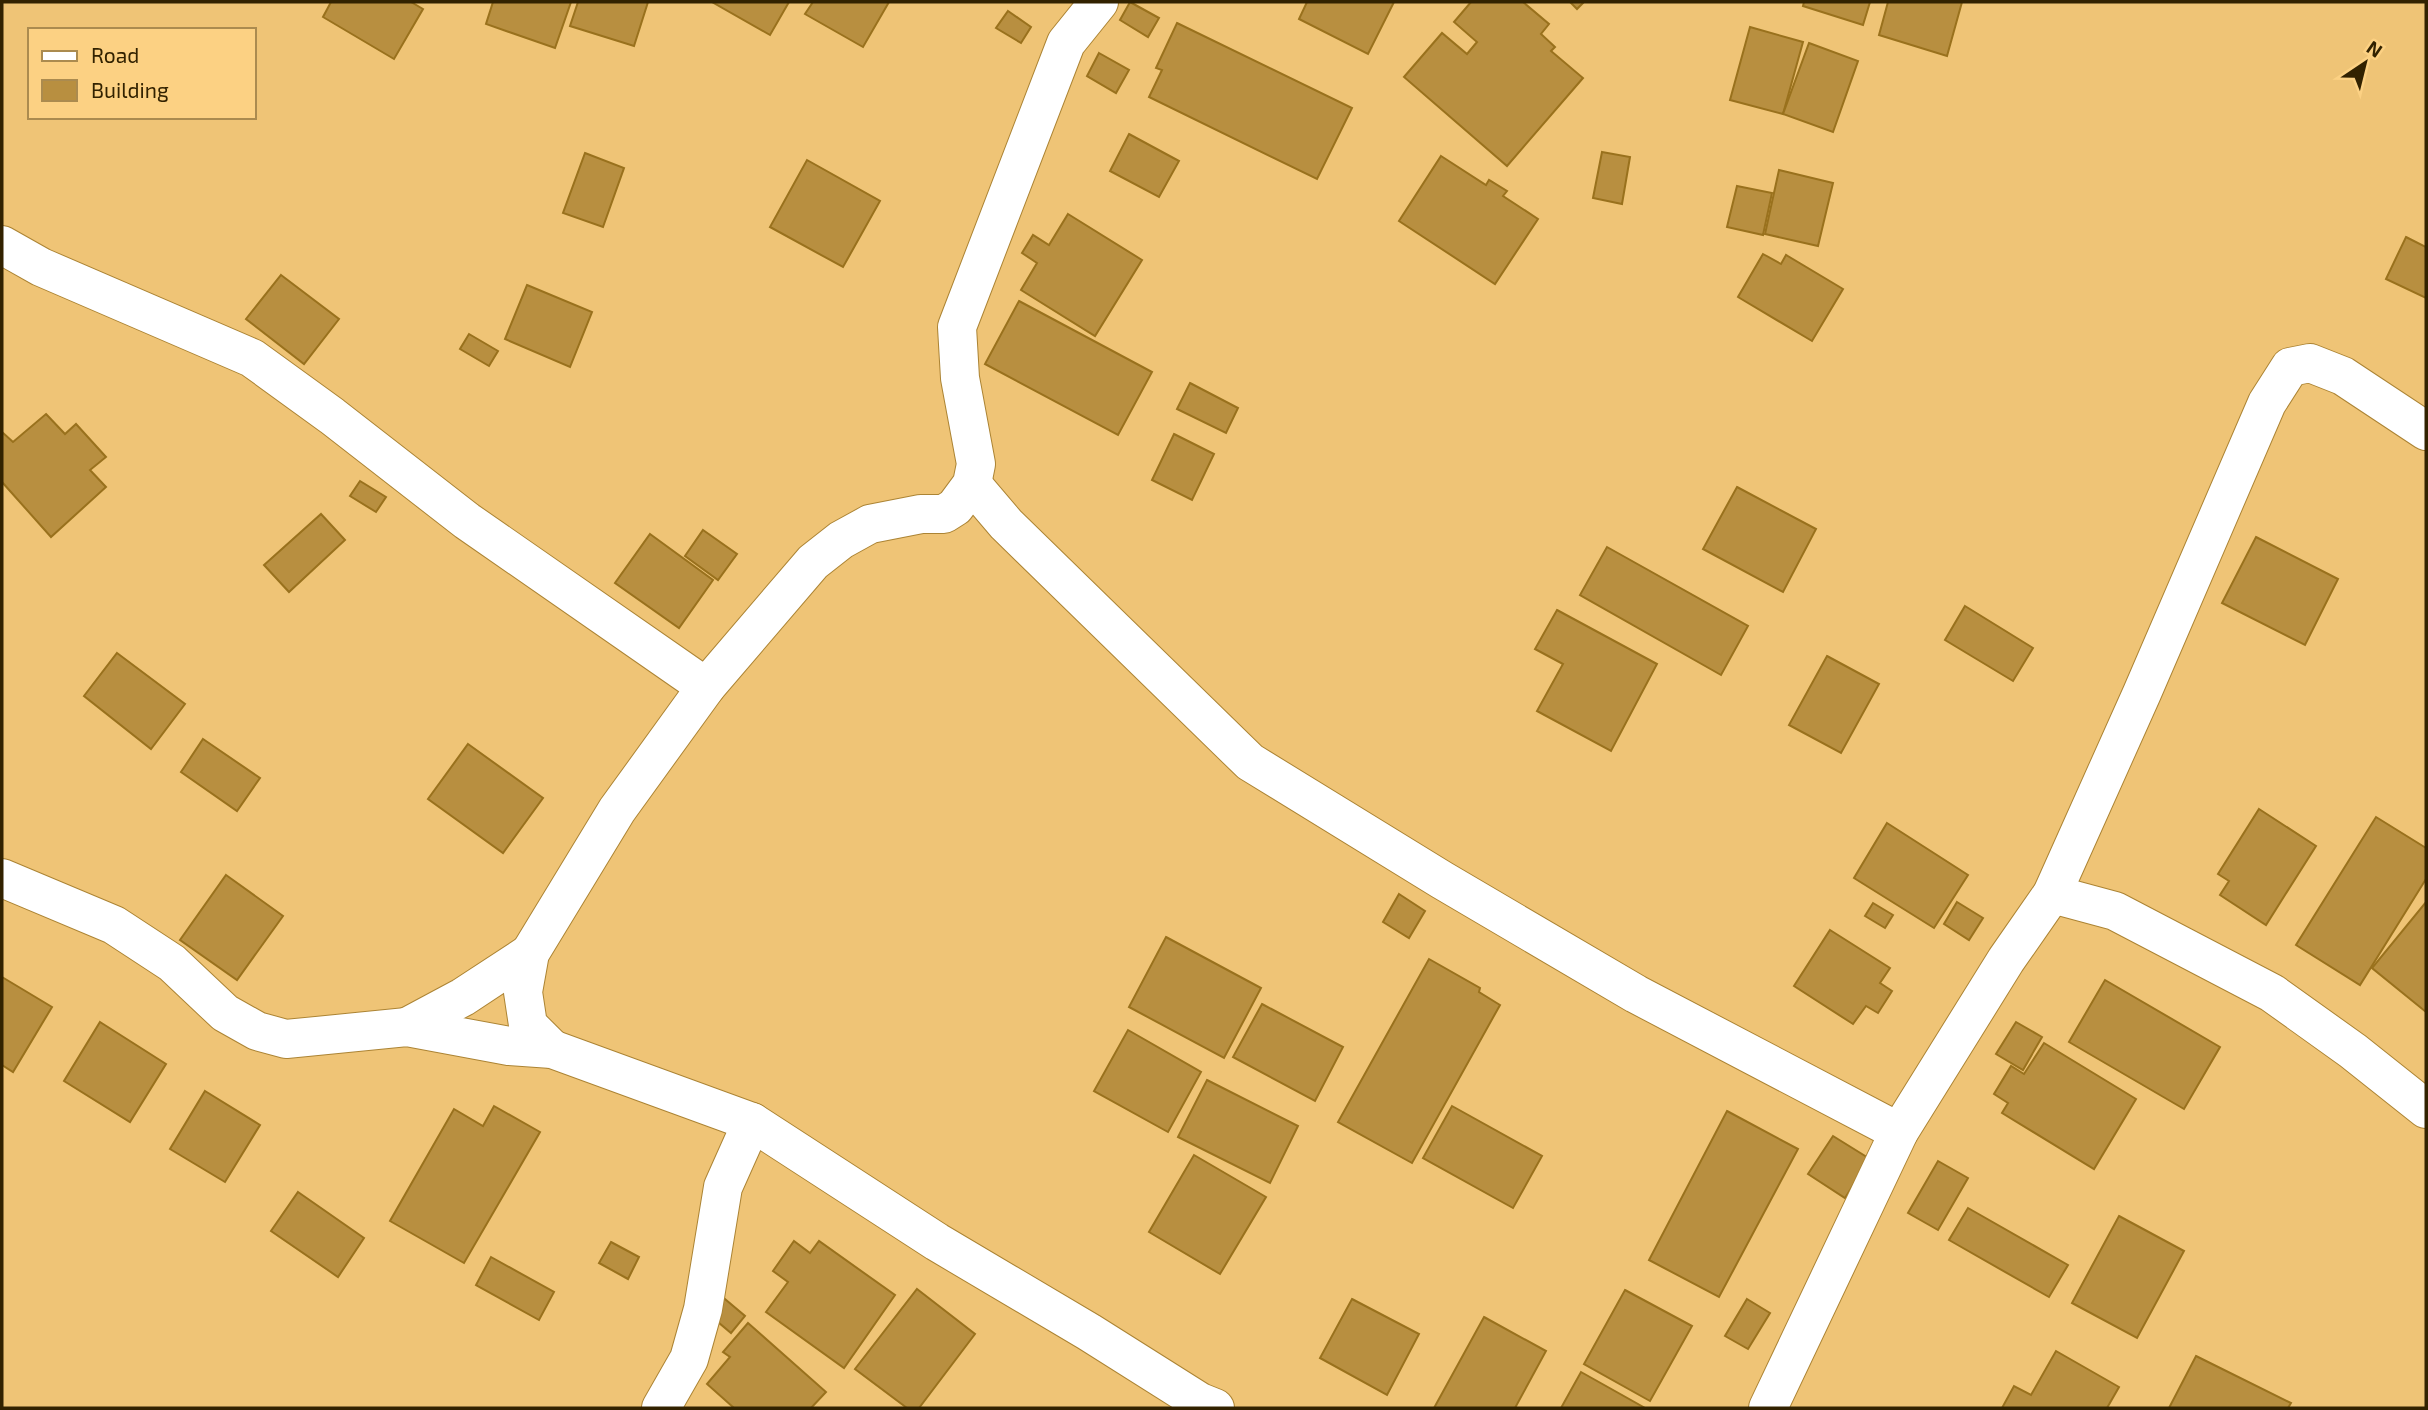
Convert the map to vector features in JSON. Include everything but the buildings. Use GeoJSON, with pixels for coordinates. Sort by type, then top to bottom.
{"type":"FeatureCollection","features":[{"type":"Feature","properties":{"kind":"street"},"geometry":{"type":"LineString","coordinates":[[552,1049],[528,1025],[523,992],[530,953],[617,810],[706,687],[813,562],[841,540],[870,524],[921,514],[944,514],[955,507],[972,484],[976,464],[960,378],[957,327],[1066,43],[1099,2]]}},
{"type":"Feature","properties":{"kind":"street"},"geometry":{"type":"LineString","coordinates":[[2,245],[41,267],[252,358],[332,416],[467,521],[706,687]]}},
{"type":"Feature","properties":{"kind":"street"},"geometry":{"type":"LineString","coordinates":[[1768,1408],[1899,1132],[2006,960],[2052,894],[2267,403],[2290,367],[2310,363],[2343,376],[2426,431]]}},
{"type":"Feature","properties":{"kind":"street"},"geometry":{"type":"LineString","coordinates":[[972,484],[1016,534],[1250,762],[1454,887],[1636,993],[1899,1132]]}},
{"type":"Feature","properties":{"kind":"street"},"geometry":{"type":"LineString","coordinates":[[2,878],[114,926],[172,963],[225,1013],[257,1031],[286,1039],[407,1027],[509,1046],[552,1049],[752,1122],[937,1242],[1089,1332],[1200,1402],[1215,1408]]}},
{"type":"Feature","properties":{"kind":"street"},"geometry":{"type":"LineString","coordinates":[[2052,894],[2115,911],[2272,993],[2353,1051],[2426,1109]]}},
{"type":"Feature","properties":{"kind":"street"},"geometry":{"type":"LineString","coordinates":[[407,1027],[463,997],[530,953]]}},
{"type":"Feature","properties":{"kind":"street"},"geometry":{"type":"LineString","coordinates":[[661,1408],[689,1359],[703,1309],[723,1187],[752,1122]]}}]}
